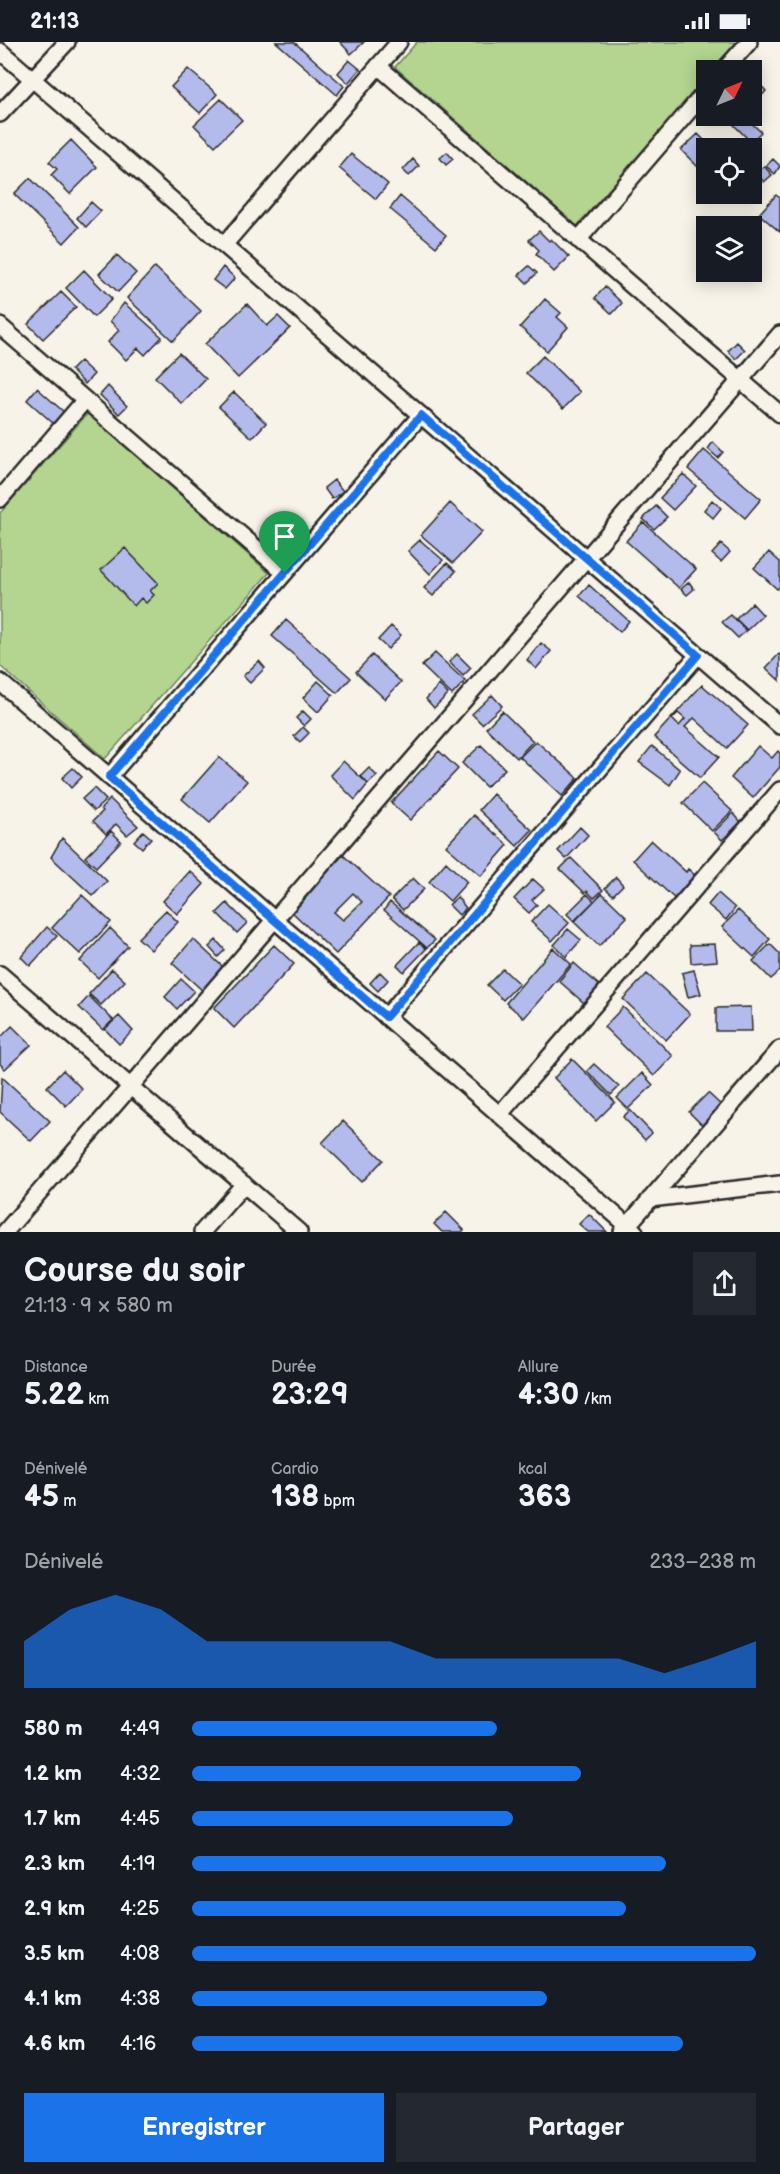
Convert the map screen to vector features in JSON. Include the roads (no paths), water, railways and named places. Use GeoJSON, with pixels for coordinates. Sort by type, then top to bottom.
{"type":"FeatureCollection","features":[{"type":"Feature","properties":{"kind":"street"},"geometry":{"type":"LineString","coordinates":[[0,114],[31,78],[67,42]]}},
{"type":"Feature","properties":{"kind":"street"},"geometry":{"type":"LineString","coordinates":[[224,245],[399,42]]}},
{"type":"Feature","properties":{"kind":"street"},"geometry":{"type":"LineString","coordinates":[[733,60],[749,42]]}},
{"type":"Feature","properties":{"kind":"street"},"geometry":{"type":"LineString","coordinates":[[0,51],[780,726]]}},
{"type":"Feature","properties":{"kind":"street"},"geometry":{"type":"LineString","coordinates":[[378,66],[780,414]]}},
{"type":"Feature","properties":{"kind":"street"},"geometry":{"type":"LineString","coordinates":[[578,240],[696,103]]}},
{"type":"Feature","properties":{"kind":"street"},"geometry":{"type":"LineString","coordinates":[[0,326],[285,573]]}},
{"type":"Feature","properties":{"kind":"street"},"geometry":{"type":"LineString","coordinates":[[5,1232],[780,334]]}},
{"type":"Feature","properties":{"kind":"street"},"geometry":{"type":"LineString","coordinates":[[0,499],[86,400]]}},
{"type":"Feature","properties":{"kind":"street"},"geometry":{"type":"LineString","coordinates":[[109,777],[421,415]]}},
{"type":"Feature","properties":{"kind":"street"},"geometry":{"type":"LineString","coordinates":[[386,1017],[698,655]]}},
{"type":"Feature","properties":{"kind":"street"},"geometry":{"type":"LineString","coordinates":[[0,682],[499,1115],[628,1230],[650,1199],[780,1049]]}},
{"type":"Feature","properties":{"kind":"street"},"geometry":{"type":"LineString","coordinates":[[499,1115],[780,790]]}},
{"type":"Feature","properties":{"kind":"street"},"geometry":{"type":"LineString","coordinates":[[0,974],[299,1232]]}},
{"type":"Feature","properties":{"kind":"street"},"geometry":{"type":"LineString","coordinates":[[202,1232],[243,1184]]}},
{"type":"Feature","properties":{"kind":"street"},"geometry":{"type":"LineString","coordinates":[[650,1199],[780,1184]]}}]}
